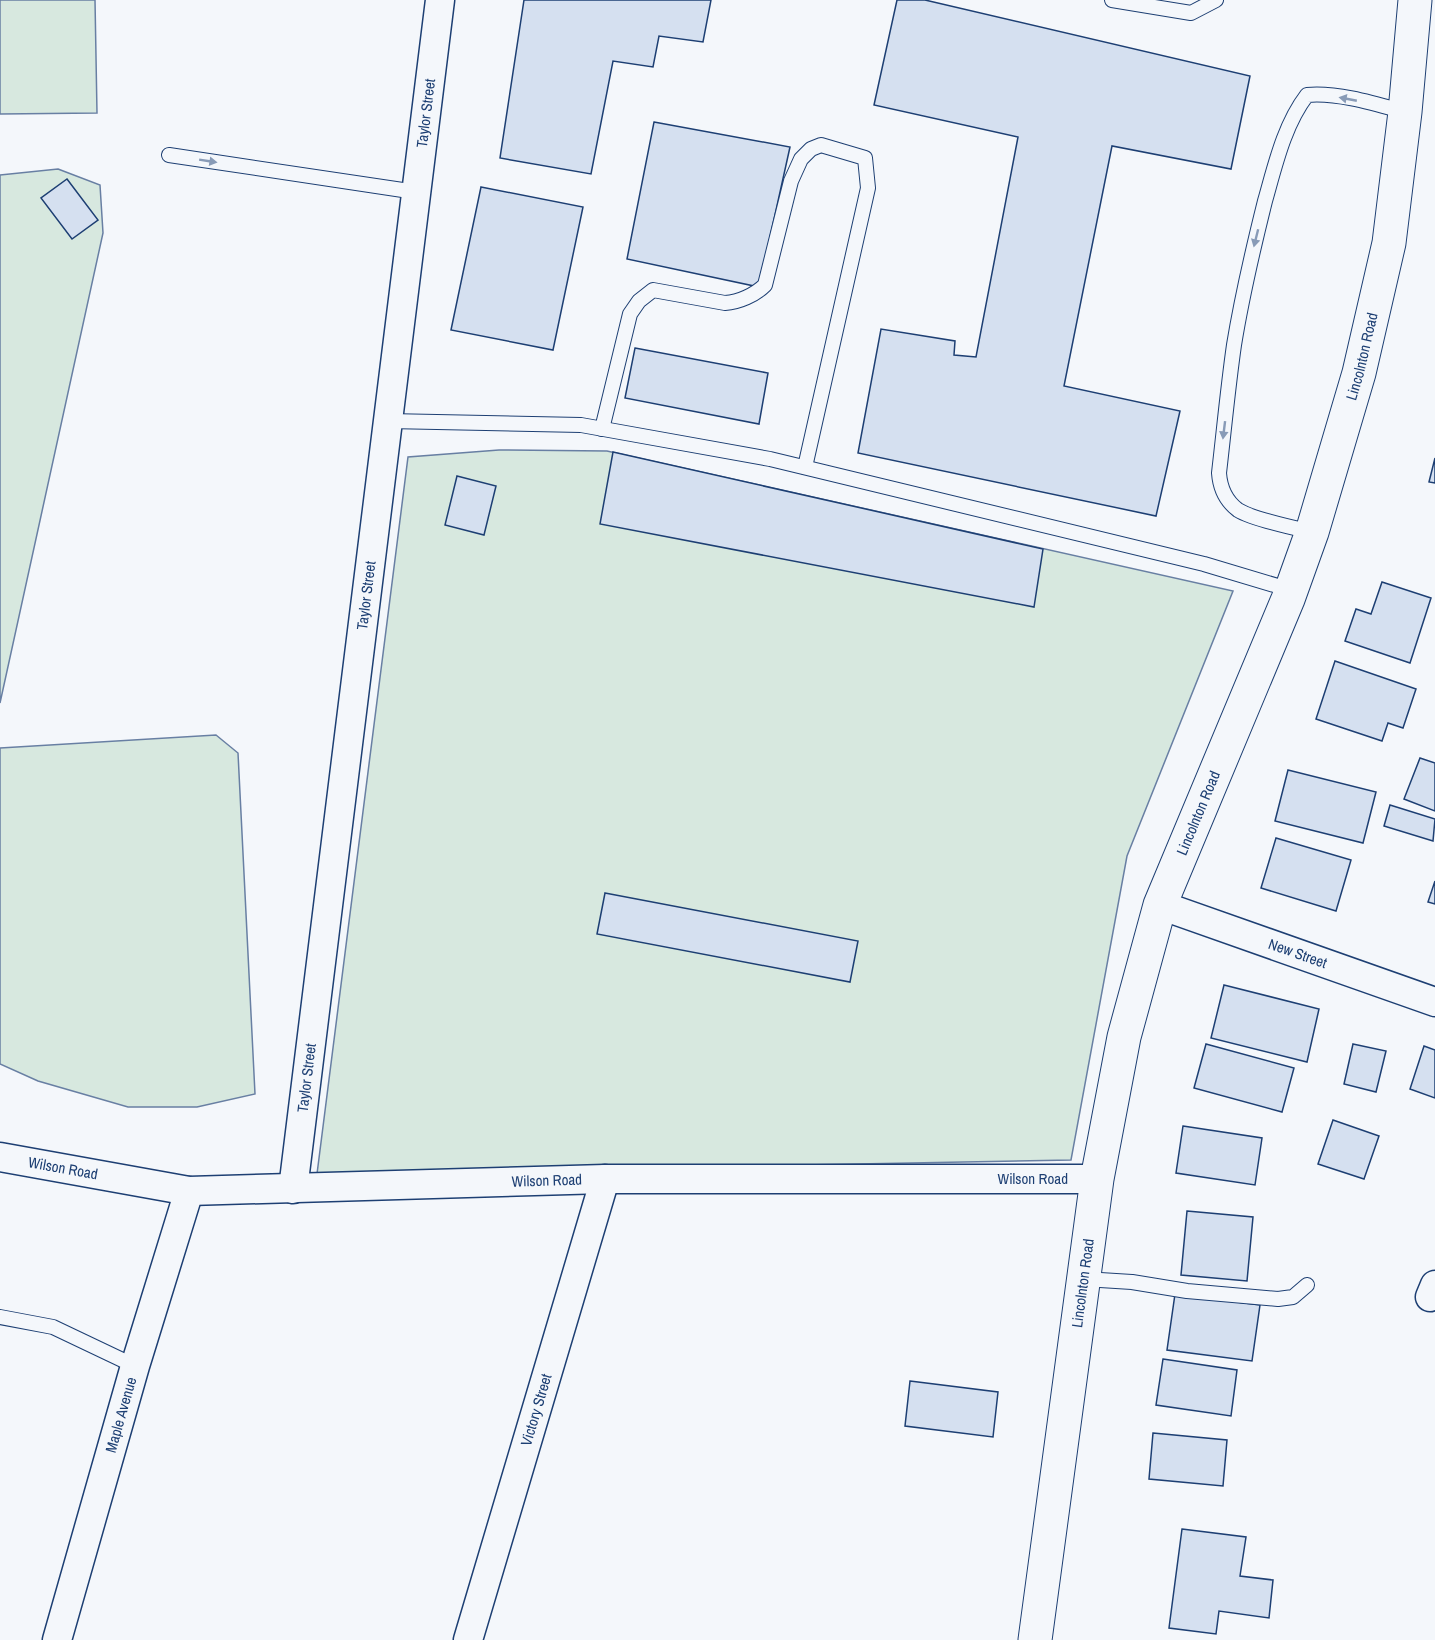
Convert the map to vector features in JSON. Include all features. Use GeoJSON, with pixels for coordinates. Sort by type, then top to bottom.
{"type":"FeatureCollection","features":[{"type":"Feature","properties":{"kind":"street","name":"Taylor Street"},"geometry":{"type":"LineString","coordinates":[[293,1189],[440,0]]}},
{"type":"Feature","properties":{"kind":"street","name":"Lincolnton Road"},"geometry":{"type":"LineString","coordinates":[[1035,1640],[1097,1179],[1124,1037],[1160,905],[1291,590],[1312,532],[1359,374],[1389,243],[1406,112],[1415,0]]}},
{"type":"Feature","properties":{"kind":"street","name":"New Street"},"geometry":{"type":"LineString","coordinates":[[1160,905],[1435,1002]]}},
{"type":"Feature","properties":{"kind":"street","name":"Wilson Road"},"geometry":{"type":"LineString","coordinates":[[0,1157],[189,1191],[605,1179],[1097,1179]]}},
{"type":"Feature","properties":{"kind":"street","name":"Victory Street"},"geometry":{"type":"LineString","coordinates":[[468,1640],[605,1179]]}},
{"type":"Feature","properties":{"kind":"street","name":"Maple Avenue"},"geometry":{"type":"LineString","coordinates":[[57,1640],[135,1366],[189,1191]]}},
{"type":"Feature","properties":{"kind":"lane"},"geometry":{"type":"LineString","coordinates":[[1113,0],[1191,13],[1216,0]]}},
{"type":"Feature","properties":{"kind":"lane"},"geometry":{"type":"LineString","coordinates":[[1312,532],[1282,525],[1239,510],[1228,500],[1220,486],[1219,473],[1234,346],[1248,270],[1269,187],[1286,133],[1296,110],[1307,95],[1320,94],[1406,112]]}},
{"type":"Feature","properties":{"kind":"lane"},"geometry":{"type":"LineString","coordinates":[[602,429],[630,314],[639,301],[653,290],[725,303],[735,302],[760,290],[765,285],[791,181],[801,159],[811,148],[821,146],[865,158],[868,188],[805,467]]}},
{"type":"Feature","properties":{"kind":"lane"},"geometry":{"type":"LineString","coordinates":[[169,155],[416,192]]}},
{"type":"Feature","properties":{"kind":"lane"},"geometry":{"type":"LineString","coordinates":[[388,421],[581,425],[805,467],[1204,564],[1291,590]]}},
{"type":"Feature","properties":{"kind":"lane"},"geometry":{"type":"LineString","coordinates":[[1084,1279],[1132,1282],[1187,1291],[1278,1299],[1293,1297],[1307,1285]]}},
{"type":"Feature","properties":{"kind":"lane"},"geometry":{"type":"LineString","coordinates":[[0,1317],[53,1327],[135,1366]]}},
{"type":"Feature","properties":{"kind":"shaded area"},"geometry":{"type":"Polygon","coordinates":[[[0,0],[95,0],[97,113],[0,114],[0,0]]]}},
{"type":"Feature","properties":{"kind":"shaded area"},"geometry":{"type":"Polygon","coordinates":[[[58,169],[100,185],[103,233],[0,703],[0,175],[58,169]]]}},
{"type":"Feature","properties":{"kind":"shaded area"},"geometry":{"type":"Polygon","coordinates":[[[499,450],[607,451],[1233,591],[1127,856],[1071,1160],[317,1174],[408,457],[499,450]]]}},
{"type":"Feature","properties":{"kind":"shaded area"},"geometry":{"type":"Polygon","coordinates":[[[216,735],[238,753],[255,1094],[197,1107],[128,1107],[38,1081],[0,1064],[0,748],[216,735]]]}},
{"type":"Feature","properties":{"kind":"building"},"geometry":{"type":"Polygon","coordinates":[[[524,0],[711,0],[703,42],[659,36],[653,67],[613,61],[591,174],[500,158],[524,0]]]}},
{"type":"Feature","properties":{"kind":"building"},"geometry":{"type":"Polygon","coordinates":[[[897,0],[925,0],[1250,76],[1231,169],[1112,146],[1064,386],[1180,411],[1156,516],[858,453],[881,329],[955,341],[954,355],[976,357],[1018,137],[874,105],[897,0]]]}},
{"type":"Feature","properties":{"kind":"building"},"geometry":{"type":"Polygon","coordinates":[[[654,122],[790,147],[759,287],[627,259],[654,122]]]}},
{"type":"Feature","properties":{"kind":"building"},"geometry":{"type":"Polygon","coordinates":[[[67,179],[98,220],[72,239],[41,198],[67,179]]]}},
{"type":"Feature","properties":{"kind":"building"},"geometry":{"type":"Polygon","coordinates":[[[481,187],[583,207],[553,350],[451,330],[481,187]]]}},
{"type":"Feature","properties":{"kind":"building"},"geometry":{"type":"Polygon","coordinates":[[[635,348],[768,373],[759,424],[625,398],[635,348]]]}},
{"type":"Feature","properties":{"kind":"building"},"geometry":{"type":"Polygon","coordinates":[[[613,452],[1043,549],[1034,607],[600,524],[613,452]]]}},
{"type":"Feature","properties":{"kind":"building"},"geometry":{"type":"Polygon","coordinates":[[[1435,458],[1435,483],[1429,482],[1435,458]]]}},
{"type":"Feature","properties":{"kind":"building"},"geometry":{"type":"Polygon","coordinates":[[[457,476],[496,486],[484,535],[445,525],[457,476]]]}},
{"type":"Feature","properties":{"kind":"building"},"geometry":{"type":"Polygon","coordinates":[[[1382,582],[1431,598],[1410,663],[1345,641],[1356,609],[1371,614],[1382,582]]]}},
{"type":"Feature","properties":{"kind":"building"},"geometry":{"type":"Polygon","coordinates":[[[1335,661],[1416,689],[1403,728],[1388,723],[1382,741],[1316,719],[1335,661]]]}},
{"type":"Feature","properties":{"kind":"building"},"geometry":{"type":"Polygon","coordinates":[[[1420,758],[1435,763],[1435,811],[1404,799],[1420,758]]]}},
{"type":"Feature","properties":{"kind":"building"},"geometry":{"type":"Polygon","coordinates":[[[1288,770],[1376,792],[1363,843],[1275,821],[1288,770]]]}},
{"type":"Feature","properties":{"kind":"building"},"geometry":{"type":"Polygon","coordinates":[[[1390,805],[1435,819],[1433,841],[1384,826],[1390,805]]]}},
{"type":"Feature","properties":{"kind":"building"},"geometry":{"type":"Polygon","coordinates":[[[1276,838],[1351,860],[1336,911],[1261,888],[1276,838]]]}},
{"type":"Feature","properties":{"kind":"building"},"geometry":{"type":"Polygon","coordinates":[[[1435,881],[1435,904],[1428,902],[1435,881]]]}},
{"type":"Feature","properties":{"kind":"building"},"geometry":{"type":"Polygon","coordinates":[[[605,893],[858,941],[850,982],[597,934],[605,893]]]}},
{"type":"Feature","properties":{"kind":"building"},"geometry":{"type":"Polygon","coordinates":[[[1224,985],[1319,1009],[1307,1062],[1211,1038],[1224,985]]]}},
{"type":"Feature","properties":{"kind":"building"},"geometry":{"type":"Polygon","coordinates":[[[1206,1044],[1294,1068],[1282,1112],[1194,1088],[1206,1044]]]}},
{"type":"Feature","properties":{"kind":"building"},"geometry":{"type":"Polygon","coordinates":[[[1353,1044],[1386,1051],[1376,1092],[1344,1084],[1353,1044]]]}},
{"type":"Feature","properties":{"kind":"building"},"geometry":{"type":"Polygon","coordinates":[[[1424,1046],[1435,1050],[1435,1098],[1410,1089],[1424,1046]]]}},
{"type":"Feature","properties":{"kind":"building"},"geometry":{"type":"Polygon","coordinates":[[[1333,1120],[1379,1136],[1364,1179],[1318,1164],[1333,1120]]]}},
{"type":"Feature","properties":{"kind":"building"},"geometry":{"type":"Polygon","coordinates":[[[1183,1126],[1262,1138],[1255,1185],[1176,1173],[1183,1126]]]}},
{"type":"Feature","properties":{"kind":"building"},"geometry":{"type":"Polygon","coordinates":[[[1187,1211],[1253,1217],[1247,1281],[1181,1275],[1187,1211]]]}},
{"type":"Feature","properties":{"kind":"building"},"geometry":{"type":"Polygon","coordinates":[[[1175,1294],[1260,1305],[1252,1361],[1167,1350],[1175,1294]]]}},
{"type":"Feature","properties":{"kind":"building"},"geometry":{"type":"Polygon","coordinates":[[[1163,1359],[1237,1370],[1231,1416],[1156,1405],[1163,1359]]]}},
{"type":"Feature","properties":{"kind":"building"},"geometry":{"type":"Polygon","coordinates":[[[910,1381],[998,1392],[993,1437],[905,1426],[910,1381]]]}},
{"type":"Feature","properties":{"kind":"building"},"geometry":{"type":"Polygon","coordinates":[[[1153,1433],[1227,1440],[1223,1486],[1149,1479],[1153,1433]]]}},
{"type":"Feature","properties":{"kind":"building"},"geometry":{"type":"Polygon","coordinates":[[[1182,1529],[1246,1537],[1240,1576],[1273,1580],[1269,1618],[1219,1611],[1216,1634],[1169,1628],[1182,1529]]]}}]}
